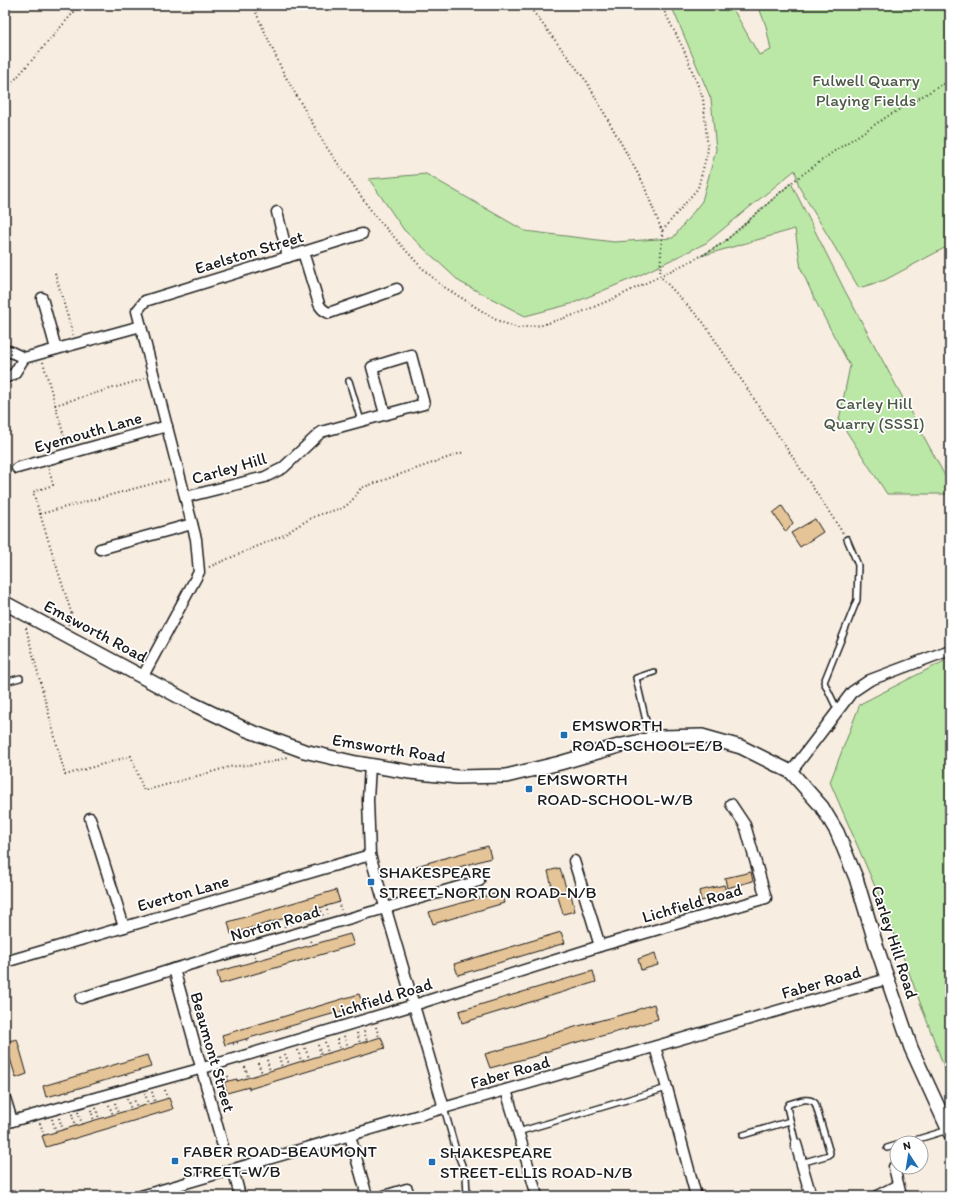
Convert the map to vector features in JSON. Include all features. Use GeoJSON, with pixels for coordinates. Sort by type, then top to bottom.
{"type":"FeatureCollection","features":[{"type":"Feature","properties":{"kind":"street"},"geometry":{"type":"LineString","coordinates":[[277,212],[288,257]]}},
{"type":"Feature","properties":{"kind":"street","name":"Eaelston Street"},"geometry":{"type":"LineString","coordinates":[[145,301],[362,234]]}},
{"type":"Feature","properties":{"kind":"street"},"geometry":{"type":"LineString","coordinates":[[303,252],[320,308],[326,312],[397,289]]}},
{"type":"Feature","properties":{"kind":"street"},"geometry":{"type":"LineString","coordinates":[[42,298],[56,349]]}},
{"type":"Feature","properties":{"kind":"street","name":"Eyemouth Lane"},"geometry":{"type":"LineString","coordinates":[[145,301],[137,311],[196,539],[199,572]]}},
{"type":"Feature","properties":{"kind":"street"},"geometry":{"type":"LineString","coordinates":[[5,378],[14,374],[24,358],[141,326]]}},
{"type":"Feature","properties":{"kind":"street"},"geometry":{"type":"LineString","coordinates":[[5,353],[9,351],[24,358]]}},
{"type":"Feature","properties":{"kind":"street","name":"Carley Hill"},"geometry":{"type":"LineString","coordinates":[[186,497],[265,477],[283,468],[321,432],[424,404],[411,355],[372,367],[385,414]]}},
{"type":"Feature","properties":{"kind":"street","name":"Eyemouth Lane"},"geometry":{"type":"LineString","coordinates":[[17,468],[167,426]]}},
{"type":"Feature","properties":{"kind":"street"},"geometry":{"type":"LineString","coordinates":[[100,549],[192,524]]}},
{"type":"Feature","properties":{"kind":"street"},"geometry":{"type":"LineString","coordinates":[[143,676],[199,572]]}},
{"type":"Feature","properties":{"kind":"street","name":"Emsworth Road"},"geometry":{"type":"LineString","coordinates":[[5,603],[189,702],[247,730],[304,751],[410,772],[457,776],[506,776],[650,739],[661,737],[702,736],[741,747],[791,772]]}},
{"type":"Feature","properties":{"kind":"street"},"geometry":{"type":"LineString","coordinates":[[791,772],[852,692],[870,680],[950,650]]}},
{"type":"Feature","properties":{"kind":"street"},"geometry":{"type":"LineString","coordinates":[[370,765],[368,800],[370,855],[444,1108]]}},
{"type":"Feature","properties":{"kind":"street","name":"Carley Hill Road"},"geometry":{"type":"LineString","coordinates":[[791,772],[822,807],[837,832],[856,878],[887,979],[911,1048],[950,1132]]}},
{"type":"Feature","properties":{"kind":"street","name":"Lichfield Road"},"geometry":{"type":"LineString","coordinates":[[8,1122],[201,1069],[414,1005],[600,946],[766,898],[745,825],[731,804]]}},
{"type":"Feature","properties":{"kind":"street"},"geometry":{"type":"LineString","coordinates":[[90,818],[124,927]]}},
{"type":"Feature","properties":{"kind":"street","name":"Everton Lane"},"geometry":{"type":"LineString","coordinates":[[5,962],[370,855]]}},
{"type":"Feature","properties":{"kind":"street"},"geometry":{"type":"LineString","coordinates":[[574,861],[600,946]]}},
{"type":"Feature","properties":{"kind":"street","name":"Norton Road"},"geometry":{"type":"LineString","coordinates":[[81,998],[174,969],[479,881]]}},
{"type":"Feature","properties":{"kind":"street","name":"Beaumont Street"},"geometry":{"type":"LineString","coordinates":[[174,969],[222,1143]]}},
{"type":"Feature","properties":{"kind":"street","name":"Faber Road"},"geometry":{"type":"LineString","coordinates":[[141,1196],[887,979]]}},
{"type":"Feature","properties":{"kind":"street"},"geometry":{"type":"LineString","coordinates":[[655,1047],[696,1196]]}},
{"type":"Feature","properties":{"kind":"street"},"geometry":{"type":"LineString","coordinates":[[506,1090],[537,1196]]}},
{"type":"Feature","properties":{"kind":"street"},"geometry":{"type":"LineString","coordinates":[[5,1098],[8,1122]]}},
{"type":"Feature","properties":{"kind":"street"},"geometry":{"type":"LineString","coordinates":[[350,1136],[367,1196]]}},
{"type":"Feature","properties":{"kind":"street"},"geometry":{"type":"LineString","coordinates":[[796,1144],[811,1196]]}},
{"type":"Feature","properties":{"kind":"street"},"geometry":{"type":"LineString","coordinates":[[233,1168],[240,1196]]}},
{"type":"Feature","properties":{"kind":"street"},"geometry":{"type":"LineString","coordinates":[[896,1175],[902,1196]]}},
{"type":"Feature","properties":{"kind":"street"},"geometry":{"type":"LineString","coordinates":[[877,1196],[898,1185]]}},
{"type":"Feature","properties":{"kind":"street"},"geometry":{"type":"LineString","coordinates":[[384,1196],[407,1189],[409,1196]]}},
{"type":"Feature","properties":{"kind":"lane"},"geometry":{"type":"LineString","coordinates":[[349,381],[361,421]]}},
{"type":"Feature","properties":{"kind":"lane"},"geometry":{"type":"LineString","coordinates":[[838,711],[824,682],[857,600],[858,565],[847,539]]}},
{"type":"Feature","properties":{"kind":"lane"},"geometry":{"type":"LineString","coordinates":[[650,739],[636,678],[654,672]]}},
{"type":"Feature","properties":{"kind":"lane"},"geometry":{"type":"LineString","coordinates":[[5,682],[20,678]]}},
{"type":"Feature","properties":{"kind":"lane"},"geometry":{"type":"LineString","coordinates":[[518,1132],[667,1088]]}},
{"type":"Feature","properties":{"kind":"lane"},"geometry":{"type":"LineString","coordinates":[[796,1144],[787,1111],[789,1104],[808,1099],[812,1100],[815,1103],[830,1153],[829,1155],[801,1163]]}},
{"type":"Feature","properties":{"kind":"lane"},"geometry":{"type":"LineString","coordinates":[[444,1108],[456,1150],[466,1175],[467,1196]]}},
{"type":"Feature","properties":{"kind":"lane"},"geometry":{"type":"LineString","coordinates":[[743,1135],[790,1121]]}},
{"type":"Feature","properties":{"kind":"lane"},"geometry":{"type":"LineString","coordinates":[[929,1137],[950,1132]]}},
{"type":"Feature","properties":{"kind":"path"},"geometry":{"type":"LineString","coordinates":[[5,91],[80,5]]}},
{"type":"Feature","properties":{"kind":"path"},"geometry":{"type":"LineString","coordinates":[[254,5],[257,15],[284,74],[325,145],[375,216],[420,266],[441,285],[498,321],[518,328],[542,325],[577,314],[615,298],[701,256],[723,243],[791,183],[833,152],[888,116],[950,80]]}},
{"type":"Feature","properties":{"kind":"path"},"geometry":{"type":"LineString","coordinates":[[528,5],[587,82],[644,183],[662,231],[660,276],[703,322],[847,539]]}},
{"type":"Feature","properties":{"kind":"path"},"geometry":{"type":"LineString","coordinates":[[661,5],[684,50],[703,98],[708,150],[698,188],[662,231]]}},
{"type":"Feature","properties":{"kind":"path"},"geometry":{"type":"LineString","coordinates":[[55,273],[76,344]]}},
{"type":"Feature","properties":{"kind":"path"},"geometry":{"type":"LineString","coordinates":[[40,353],[70,454]]}},
{"type":"Feature","properties":{"kind":"path"},"geometry":{"type":"LineString","coordinates":[[55,405],[154,376]]}},
{"type":"Feature","properties":{"kind":"path"},"geometry":{"type":"LineString","coordinates":[[199,572],[284,535],[293,528],[316,516],[342,509],[351,502],[361,488],[464,452]]}},
{"type":"Feature","properties":{"kind":"path"},"geometry":{"type":"LineString","coordinates":[[47,460],[53,485],[33,492],[72,615],[65,634]]}},
{"type":"Feature","properties":{"kind":"path"},"geometry":{"type":"LineString","coordinates":[[40,514],[180,476]]}},
{"type":"Feature","properties":{"kind":"path"},"geometry":{"type":"LineString","coordinates":[[22,611],[65,775],[131,756],[144,791],[229,767],[272,762],[304,751]]}},
{"type":"Feature","properties":{"kind":"path"},"geometry":{"type":"LineString","coordinates":[[233,1044],[239,1041]]}},
{"type":"Feature","properties":{"kind":"path"},"geometry":{"type":"LineString","coordinates":[[226,1082],[225,1081],[229,1080],[227,1074]]}},
{"type":"Feature","properties":{"kind":"green space","name":"Fulwell Quarry Playing Fields"},"geometry":{"type":"Polygon","coordinates":[[[671,5],[733,5],[733,9],[759,55],[771,50],[766,26],[758,5],[950,5],[950,245],[885,280],[859,288],[799,187],[795,170],[706,243],[638,276],[571,304],[525,316],[460,282],[404,230],[369,179],[426,174],[525,231],[614,242],[673,238],[702,201],[716,150],[711,99],[671,5]]]}},
{"type":"Feature","properties":{"kind":"green space","name":"Carley Hill Quarry (SSSI)"},"geometry":{"type":"Polygon","coordinates":[[[791,183],[845,291],[950,485],[950,494],[887,494],[839,420],[850,366],[816,302],[801,269],[795,229],[701,256],[723,243],[791,183]]]}},
{"type":"Feature","properties":{"kind":"green space"},"geometry":{"type":"Polygon","coordinates":[[[948,659],[950,664],[950,1083],[889,919],[830,782],[860,704],[948,659]]]}},
{"type":"Feature","properties":{"kind":"building"},"geometry":{"type":"Polygon","coordinates":[[[782,506],[793,523],[786,532],[773,513],[782,506]]]}},
{"type":"Feature","properties":{"kind":"building"},"geometry":{"type":"Polygon","coordinates":[[[815,519],[823,532],[800,547],[791,533],[815,519]]]}},
{"type":"Feature","properties":{"kind":"building"},"geometry":{"type":"Polygon","coordinates":[[[488,846],[491,858],[420,878],[416,866],[488,846]]]}},
{"type":"Feature","properties":{"kind":"building"},"geometry":{"type":"Polygon","coordinates":[[[560,868],[567,891],[570,890],[575,911],[563,914],[556,890],[553,891],[548,871],[560,868]]]}},
{"type":"Feature","properties":{"kind":"building"},"geometry":{"type":"Polygon","coordinates":[[[751,872],[753,881],[727,888],[725,878],[751,872]]]}},
{"type":"Feature","properties":{"kind":"building"},"geometry":{"type":"Polygon","coordinates":[[[724,885],[727,895],[701,901],[699,891],[724,885]]]}},
{"type":"Feature","properties":{"kind":"building"},"geometry":{"type":"Polygon","coordinates":[[[336,890],[340,902],[231,934],[228,922],[336,890]]]}},
{"type":"Feature","properties":{"kind":"building"},"geometry":{"type":"Polygon","coordinates":[[[501,892],[504,903],[433,924],[429,912],[501,892]]]}},
{"type":"Feature","properties":{"kind":"building"},"geometry":{"type":"Polygon","coordinates":[[[561,932],[565,943],[458,975],[454,964],[561,932]]]}},
{"type":"Feature","properties":{"kind":"building"},"geometry":{"type":"Polygon","coordinates":[[[350,934],[354,945],[220,984],[217,972],[350,934]]]}},
{"type":"Feature","properties":{"kind":"building"},"geometry":{"type":"Polygon","coordinates":[[[655,953],[658,965],[641,970],[638,959],[655,953]]]}},
{"type":"Feature","properties":{"kind":"building"},"geometry":{"type":"Polygon","coordinates":[[[593,971],[596,982],[462,1023],[459,1011],[593,971]]]}},
{"type":"Feature","properties":{"kind":"building"},"geometry":{"type":"Polygon","coordinates":[[[359,994],[363,1005],[225,1045],[222,1035],[359,994]]]}},
{"type":"Feature","properties":{"kind":"building"},"geometry":{"type":"Polygon","coordinates":[[[654,1004],[658,1019],[628,1029],[490,1068],[485,1054],[575,1027],[636,1011],[654,1004]]]}},
{"type":"Feature","properties":{"kind":"building"},"geometry":{"type":"Polygon","coordinates":[[[381,1037],[385,1048],[249,1089],[249,1087],[227,1093],[224,1082],[237,1079],[237,1081],[381,1037]]]}},
{"type":"Feature","properties":{"kind":"building"},"geometry":{"type":"Polygon","coordinates":[[[17,1039],[27,1074],[16,1078],[5,1042],[17,1039]]]}},
{"type":"Feature","properties":{"kind":"building"},"geometry":{"type":"Polygon","coordinates":[[[147,1055],[151,1067],[46,1097],[43,1086],[147,1055]]]}},
{"type":"Feature","properties":{"kind":"building"},"geometry":{"type":"Polygon","coordinates":[[[169,1098],[173,1109],[46,1147],[42,1136],[169,1098]]]}},
{"type":"Feature","properties":{"kind":"place","name":"EMSWORTH ROAD-SCHOOL-E/B"},"geometry":{"type":"Point","coordinates":[564,735]}},
{"type":"Feature","properties":{"kind":"place","name":"EMSWORTH ROAD-SCHOOL-W/B"},"geometry":{"type":"Point","coordinates":[529,789]}},
{"type":"Feature","properties":{"kind":"place","name":"SHAKESPEARE STREET-NORTON ROAD-N/B"},"geometry":{"type":"Point","coordinates":[371,882]}},
{"type":"Feature","properties":{"kind":"place","name":"FABER ROAD-BEAUMONT STREET-W/B"},"geometry":{"type":"Point","coordinates":[175,1161]}},
{"type":"Feature","properties":{"kind":"place","name":"SHAKESPEARE STREET-ELLIS ROAD-N/B"},"geometry":{"type":"Point","coordinates":[432,1162]}}]}
